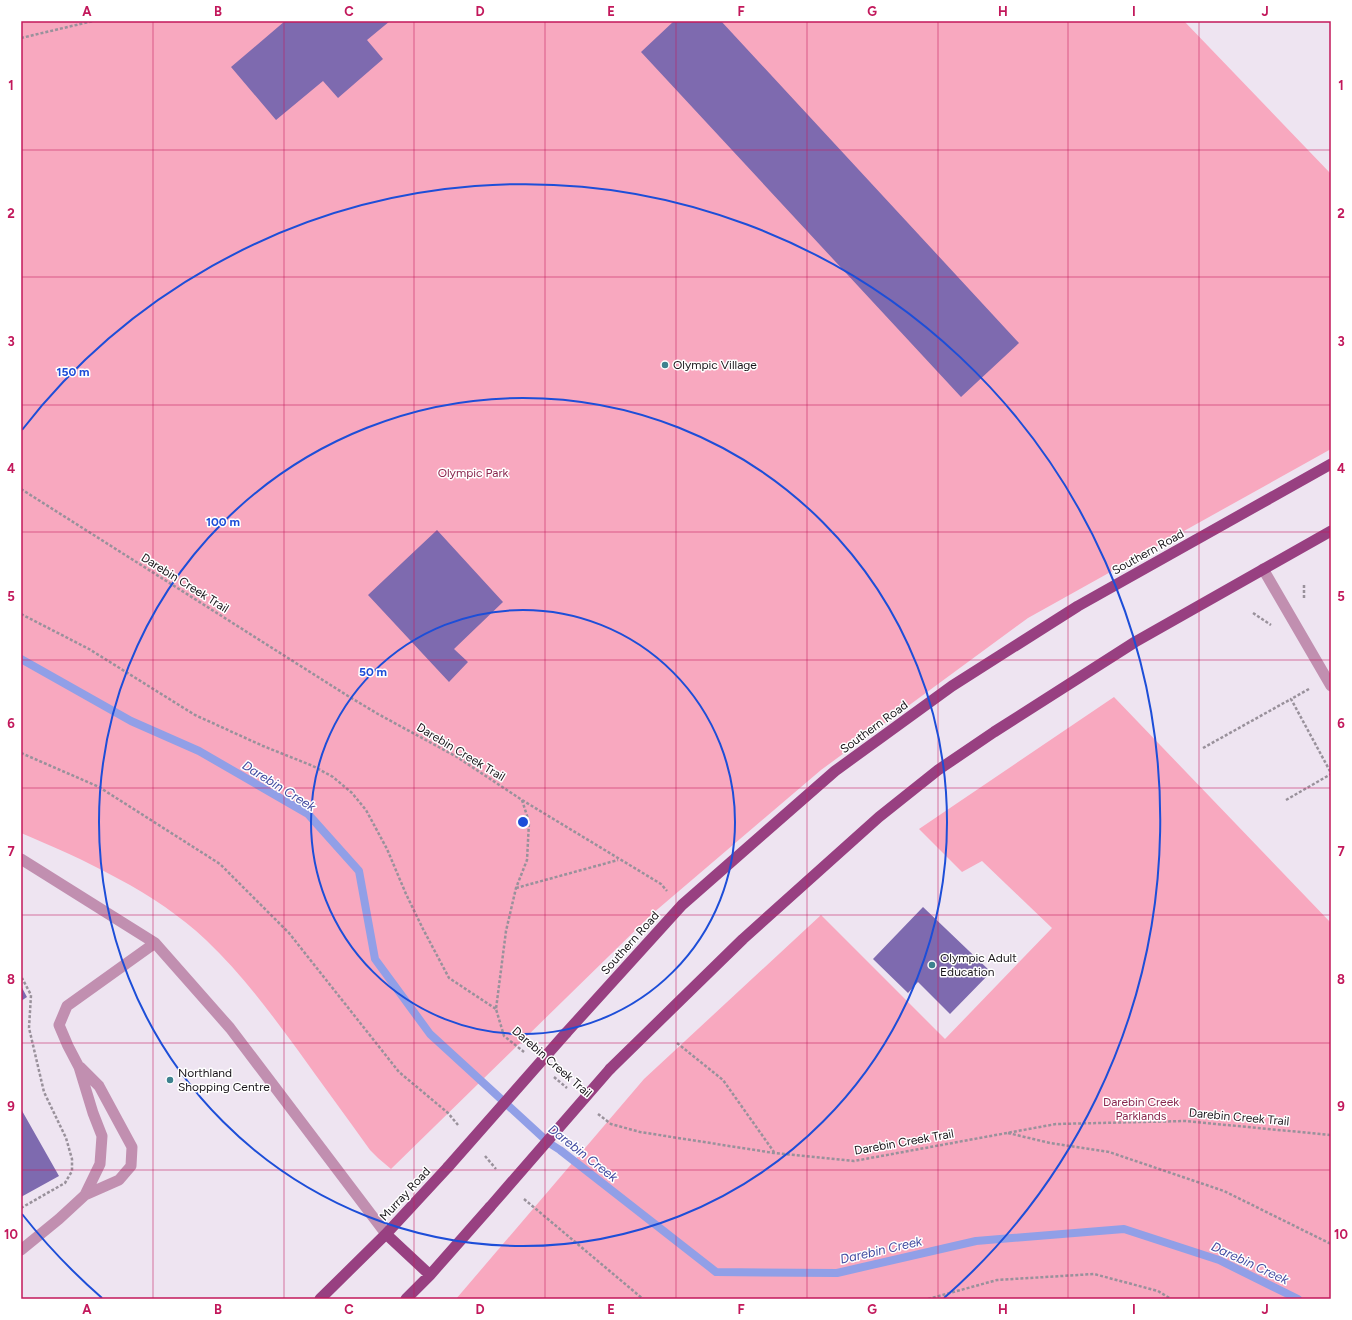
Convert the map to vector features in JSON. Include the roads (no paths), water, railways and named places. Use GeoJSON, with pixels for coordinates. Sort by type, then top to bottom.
{"type":"FeatureCollection","features":[{"type":"Feature","properties":{"kind":"main road","name":"Southern Road"},"geometry":{"type":"LineString","coordinates":[[504,1102],[682,904],[835,771],[952,686],[1078,606],[1331,464]]}},
{"type":"Feature","properties":{"kind":"main road"},"geometry":{"type":"LineString","coordinates":[[406,1299],[430,1275],[610,1069],[743,939],[879,816],[938,770],[1135,642],[1331,531]]}},
{"type":"Feature","properties":{"kind":"main road","name":"Murray Road"},"geometry":{"type":"LineString","coordinates":[[320,1299],[386,1234],[448,1167],[504,1102]]}},
{"type":"Feature","properties":{"kind":"main road"},"geometry":{"type":"LineString","coordinates":[[386,1234],[430,1275]]}},
{"type":"Feature","properties":{"kind":"street"},"geometry":{"type":"LineString","coordinates":[[1263,569],[1331,686]]}},
{"type":"Feature","properties":{"kind":"street"},"geometry":{"type":"LineString","coordinates":[[21,859],[155,943],[230,1028],[386,1234]]}},
{"type":"Feature","properties":{"kind":"street"},"geometry":{"type":"LineString","coordinates":[[85,1196],[100,1164],[102,1136],[93,1113],[79,1067],[59,1025],[67,1006],[155,943]]}},
{"type":"Feature","properties":{"kind":"street"},"geometry":{"type":"LineString","coordinates":[[21,1250],[85,1196],[119,1180],[131,1166],[132,1147],[99,1086],[79,1067]]}},
{"type":"Feature","properties":{"kind":"waterway","name":"Darebin Creek"},"geometry":{"type":"LineString","coordinates":[[21,659],[131,721],[199,751],[308,814],[359,871],[375,959],[430,1034],[549,1143],[716,1272],[837,1273],[976,1241],[1124,1229],[1219,1260],[1298,1299]]}},
{"type":"Feature","properties":{"kind":"place","name":"Olympic Village"},"geometry":{"type":"Point","coordinates":[665,365]}},
{"type":"Feature","properties":{"kind":"place","name":"Olympic Adult Education"},"geometry":{"type":"Point","coordinates":[932,965]}},
{"type":"Feature","properties":{"kind":"place","name":"Northland Shopping Centre"},"geometry":{"type":"Point","coordinates":[170,1080]}},
{"type":"Feature","properties":{"kind":"park label","name":"Olympic Park"},"geometry":{"type":"Point","coordinates":[473,473]}},
{"type":"Feature","properties":{"kind":"park label","name":"Darebin Creek Parklands"},"geometry":{"type":"Point","coordinates":[1141,1109]}}]}
